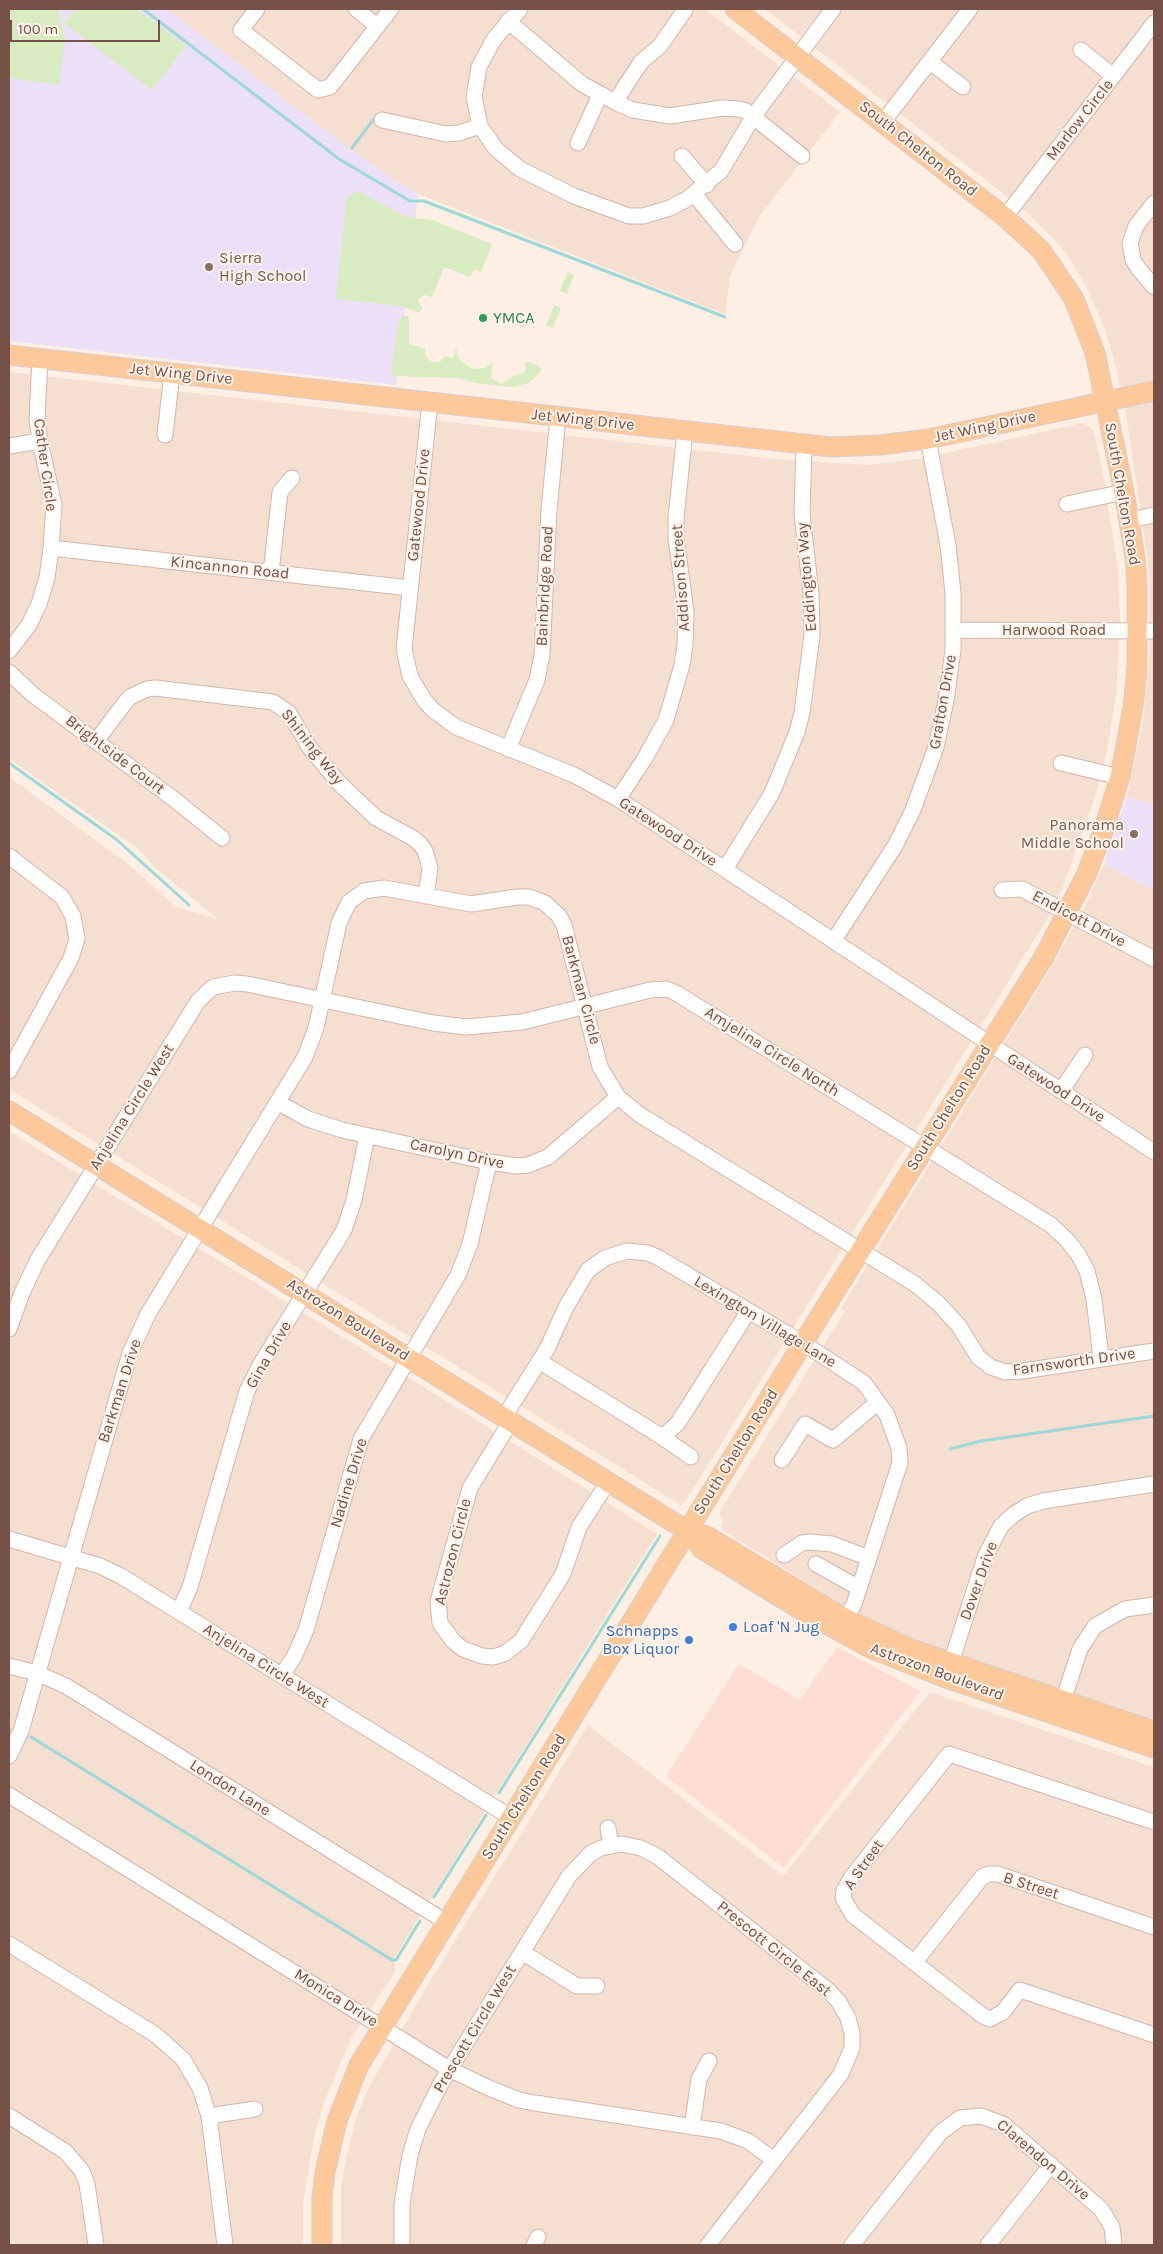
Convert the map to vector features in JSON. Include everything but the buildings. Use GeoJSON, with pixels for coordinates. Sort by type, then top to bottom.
{"type":"FeatureCollection","features":[{"type":"Feature","properties":{"kind":"main road","name":"South Chelton Road"},"geometry":{"type":"LineString","coordinates":[[322,2245],[324,2180],[337,2121],[359,2065],[687,1530],[1044,957],[1068,912],[1096,849],[1120,777],[1146,630],[1137,584],[1130,520],[1095,353],[1074,299],[1041,250],[1005,217],[735,9]]}},
{"type":"Feature","properties":{"kind":"main road","name":"Jet Wing Drive"},"geometry":{"type":"LineString","coordinates":[[9,354],[804,445],[857,447],[928,439],[1154,391]]}},
{"type":"Feature","properties":{"kind":"main road","name":"Astrozon Boulevard"},"geometry":{"type":"LineString","coordinates":[[9,1111],[687,1530],[707,1536],[846,1619],[911,1649],[948,1670]]}},
{"type":"Feature","properties":{"kind":"main road","name":"Astrozon Boulevard"},"geometry":{"type":"LineString","coordinates":[[687,1530],[702,1549],[839,1632],[891,1658],[948,1670],[1061,1708],[1154,1748]]}},
{"type":"Feature","properties":{"kind":"main road","name":"Astrozon Boulevard"},"geometry":{"type":"LineString","coordinates":[[1061,1708],[1154,1731]]}},
{"type":"Feature","properties":{"kind":"street"},"geometry":{"type":"LineString","coordinates":[[256,9],[241,30],[318,90],[330,86],[391,9]]}},
{"type":"Feature","properties":{"kind":"street"},"geometry":{"type":"LineString","coordinates":[[356,9],[377,26]]}},
{"type":"Feature","properties":{"kind":"street"},"geometry":{"type":"LineString","coordinates":[[520,9],[508,21],[485,53],[477,75],[474,97],[480,126],[496,149],[520,169],[574,196],[629,216],[650,214],[670,208],[707,185],[721,171],[753,117],[833,9]]}},
{"type":"Feature","properties":{"kind":"street"},"geometry":{"type":"LineString","coordinates":[[883,122],[970,9]]}},
{"type":"Feature","properties":{"kind":"street"},"geometry":{"type":"LineString","coordinates":[[615,102],[641,62],[660,46],[685,10]]}},
{"type":"Feature","properties":{"kind":"street"},"geometry":{"type":"LineString","coordinates":[[508,21],[582,84],[615,102],[633,110],[670,116],[731,108],[746,111],[802,156]]}},
{"type":"Feature","properties":{"kind":"street","name":"Marlow Circle"},"geometry":{"type":"LineString","coordinates":[[1005,217],[1154,23]]}},
{"type":"Feature","properties":{"kind":"street"},"geometry":{"type":"LineString","coordinates":[[1081,50],[1113,76]]}},
{"type":"Feature","properties":{"kind":"street"},"geometry":{"type":"LineString","coordinates":[[930,62],[963,87]]}},
{"type":"Feature","properties":{"kind":"street"},"geometry":{"type":"LineString","coordinates":[[578,143],[600,95]]}},
{"type":"Feature","properties":{"kind":"street"},"geometry":{"type":"LineString","coordinates":[[382,120],[446,134],[459,133],[480,126]]}},
{"type":"Feature","properties":{"kind":"street"},"geometry":{"type":"LineString","coordinates":[[682,156],[707,185]]}},
{"type":"Feature","properties":{"kind":"street"},"geometry":{"type":"LineString","coordinates":[[694,194],[735,244]]}},
{"type":"Feature","properties":{"kind":"street"},"geometry":{"type":"LineString","coordinates":[[1154,203],[1136,226],[1127,243],[1133,260],[1154,287]]}},
{"type":"Feature","properties":{"kind":"street","name":"Cather Circle"},"geometry":{"type":"LineString","coordinates":[[9,651],[29,625],[39,604],[47,578],[51,548],[53,499],[37,419],[40,358]]}},
{"type":"Feature","properties":{"kind":"street"},"geometry":{"type":"LineString","coordinates":[[165,435],[172,373]]}},
{"type":"Feature","properties":{"kind":"street","name":"Gatewood Drive"},"geometry":{"type":"LineString","coordinates":[[430,402],[404,649],[410,676],[416,689],[432,710],[445,720],[508,749],[574,775],[618,799],[1154,1152]]}},
{"type":"Feature","properties":{"kind":"street","name":"Bainbridge Road"},"geometry":{"type":"LineString","coordinates":[[508,749],[537,680],[542,655],[549,510],[558,417]]}},
{"type":"Feature","properties":{"kind":"street","name":"Addison Street"},"geometry":{"type":"LineString","coordinates":[[618,799],[657,738],[669,712],[682,664],[686,612],[676,538],[676,518],[685,431]]}},
{"type":"Feature","properties":{"kind":"street","name":"Grafton Drive"},"geometry":{"type":"LineString","coordinates":[[834,940],[895,846],[922,787],[936,747],[944,709],[950,676],[954,630],[953,593],[948,545],[928,439]]}},
{"type":"Feature","properties":{"kind":"street"},"geometry":{"type":"LineString","coordinates":[[9,446],[40,441]]}},
{"type":"Feature","properties":{"kind":"street","name":"Eddington Way"},"geometry":{"type":"LineString","coordinates":[[725,869],[772,793],[797,732],[802,713],[812,635],[812,594],[802,514],[804,445]]}},
{"type":"Feature","properties":{"kind":"street"},"geometry":{"type":"LineString","coordinates":[[271,572],[280,492],[292,478]]}},
{"type":"Feature","properties":{"kind":"street"},"geometry":{"type":"LineString","coordinates":[[1067,504],[1124,492]]}},
{"type":"Feature","properties":{"kind":"street"},"geometry":{"type":"LineString","coordinates":[[1130,520],[1154,515]]}},
{"type":"Feature","properties":{"kind":"street","name":"Kincannon Road"},"geometry":{"type":"LineString","coordinates":[[51,548],[410,588]]}},
{"type":"Feature","properties":{"kind":"street","name":"Harwood Road"},"geometry":{"type":"LineString","coordinates":[[954,630],[1146,630]]}},
{"type":"Feature","properties":{"kind":"street","name":"Brightside Court"},"geometry":{"type":"LineString","coordinates":[[9,672],[32,694],[175,800],[222,838]]}},
{"type":"Feature","properties":{"kind":"street","name":"Shining Way"},"geometry":{"type":"LineString","coordinates":[[96,741],[124,704],[130,698],[147,689],[165,689],[274,702],[289,714],[310,748],[339,783],[376,818],[413,838],[420,844],[425,851],[430,868],[426,896]]}},
{"type":"Feature","properties":{"kind":"street"},"geometry":{"type":"LineString","coordinates":[[1061,763],[1120,777]]}},
{"type":"Feature","properties":{"kind":"street"},"geometry":{"type":"LineString","coordinates":[[9,856],[62,897],[73,916],[77,934],[76,948],[9,1071]]}},
{"type":"Feature","properties":{"kind":"street","name":"Barkman Circle"},"geometry":{"type":"LineString","coordinates":[[321,1000],[339,923],[349,902],[364,891],[374,889],[397,890],[471,904],[523,897],[545,903],[559,916],[564,925],[600,1066],[618,1097],[640,1115],[861,1252]]}},
{"type":"Feature","properties":{"kind":"street","name":"Endicott Drive"},"geometry":{"type":"LineString","coordinates":[[1002,890],[1022,889],[1154,959]]}},
{"type":"Feature","properties":{"kind":"street","name":"Anjelina Circle West"},"geometry":{"type":"LineString","coordinates":[[9,1329],[37,1261],[198,1001],[213,987],[235,983],[321,1000]]}},
{"type":"Feature","properties":{"kind":"street","name":"Amjelina Circle North"},"geometry":{"type":"LineString","coordinates":[[321,1000],[433,1023],[466,1027],[522,1022],[650,990],[667,989],[1051,1225],[1078,1254],[1087,1271],[1094,1299],[1101,1358]]}},
{"type":"Feature","properties":{"kind":"street","name":"Barkman Drive"},"geometry":{"type":"LineString","coordinates":[[9,1756],[21,1730],[130,1353],[148,1314],[279,1102],[310,1047],[316,1028],[321,1000]]}},
{"type":"Feature","properties":{"kind":"street"},"geometry":{"type":"LineString","coordinates":[[1061,1091],[1085,1055]]}},
{"type":"Feature","properties":{"kind":"street","name":"Carolyn Drive"},"geometry":{"type":"LineString","coordinates":[[279,1102],[320,1124],[367,1136],[504,1165],[528,1165],[548,1157],[618,1097]]}},
{"type":"Feature","properties":{"kind":"street","name":"Gina Drive"},"geometry":{"type":"LineString","coordinates":[[179,1612],[190,1587],[247,1391],[260,1365],[306,1294],[346,1223],[354,1200],[367,1136]]}},
{"type":"Feature","properties":{"kind":"street","name":"Nadine Drive"},"geometry":{"type":"LineString","coordinates":[[282,1675],[294,1657],[306,1630],[361,1439],[451,1290],[465,1258],[489,1162]]}},
{"type":"Feature","properties":{"kind":"street","name":"Lexington Village Lane"},"geometry":{"type":"LineString","coordinates":[[507,1419],[547,1349],[566,1307],[588,1270],[615,1253],[637,1251],[659,1258],[803,1343],[864,1383],[887,1414],[899,1448],[900,1463],[870,1558],[846,1619]]}},
{"type":"Feature","properties":{"kind":"street","name":"Farnsworth Drive"},"geometry":{"type":"LineString","coordinates":[[861,1252],[915,1284],[938,1303],[959,1326],[978,1357],[990,1367],[1006,1372],[1023,1371],[1154,1351]]}},
{"type":"Feature","properties":{"kind":"street"},"geometry":{"type":"LineString","coordinates":[[659,1435],[666,1434],[678,1423],[748,1312]]}},
{"type":"Feature","properties":{"kind":"street"},"geometry":{"type":"LineString","coordinates":[[538,1362],[659,1435],[691,1457]]}},
{"type":"Feature","properties":{"kind":"street"},"geometry":{"type":"LineString","coordinates":[[782,1460],[805,1424],[834,1440],[878,1402]]}},
{"type":"Feature","properties":{"kind":"street","name":"Astrozon Circle"},"geometry":{"type":"LineString","coordinates":[[507,1419],[470,1488],[438,1600],[440,1622],[453,1642],[463,1649],[482,1656],[493,1657],[504,1654],[521,1641],[563,1574],[579,1527],[608,1482]]}},
{"type":"Feature","properties":{"kind":"street","name":"Dover Drive"},"geometry":{"type":"LineString","coordinates":[[948,1670],[992,1541],[1001,1526],[1027,1506],[1043,1501],[1154,1484]]}},
{"type":"Feature","properties":{"kind":"street","name":"Anjelina Circle West"},"geometry":{"type":"LineString","coordinates":[[9,1539],[111,1571],[512,1818]]}},
{"type":"Feature","properties":{"kind":"street"},"geometry":{"type":"LineString","coordinates":[[784,1555],[802,1543],[810,1542],[832,1544],[870,1558]]}},
{"type":"Feature","properties":{"kind":"street"},"geometry":{"type":"LineString","coordinates":[[816,1564],[859,1588]]}},
{"type":"Feature","properties":{"kind":"street"},"geometry":{"type":"LineString","coordinates":[[1061,1708],[1080,1649],[1095,1626],[1126,1609],[1154,1605]]}},
{"type":"Feature","properties":{"kind":"street","name":"London Lane"},"geometry":{"type":"LineString","coordinates":[[9,1666],[37,1674],[66,1686],[446,1922]]}},
{"type":"Feature","properties":{"kind":"street","name":"A Street"},"geometry":{"type":"LineString","coordinates":[[1154,1822],[949,1754],[851,1878],[844,1891],[843,1898],[853,1915],[976,2012],[990,2019],[1003,2012],[1020,1990],[1154,2035]]}},
{"type":"Feature","properties":{"kind":"street","name":"Monica Drive"},"geometry":{"type":"LineString","coordinates":[[9,1795],[449,2069],[519,2100],[692,2126],[737,2136],[759,2148],[774,2160]]}},
{"type":"Feature","properties":{"kind":"street"},"geometry":{"type":"LineString","coordinates":[[608,1828],[611,1846]]}},
{"type":"Feature","properties":{"kind":"street","name":"Prescott Circle East"},"geometry":{"type":"LineString","coordinates":[[611,1846],[632,1845],[650,1851],[657,1856],[829,1991],[859,2031],[841,2074],[708,2245]]}},
{"type":"Feature","properties":{"kind":"street","name":"Prescott Circle West"},"geometry":{"type":"LineString","coordinates":[[402,2245],[402,2204],[410,2155],[418,2129],[449,2069],[576,1866],[601,1848],[611,1846]]}},
{"type":"Feature","properties":{"kind":"street","name":"B Street"},"geometry":{"type":"LineString","coordinates":[[914,1962],[985,1873],[998,1874],[1154,1927]]}},
{"type":"Feature","properties":{"kind":"street"},"geometry":{"type":"LineString","coordinates":[[9,1944],[171,2047],[192,2073],[206,2101],[209,2116],[225,2245]]}},
{"type":"Feature","properties":{"kind":"street"},"geometry":{"type":"LineString","coordinates":[[522,1952],[577,1986],[597,1986]]}},
{"type":"Feature","properties":{"kind":"street"},"geometry":{"type":"LineString","coordinates":[[692,2126],[699,2079],[710,2061]]}},
{"type":"Feature","properties":{"kind":"street"},"geometry":{"type":"LineString","coordinates":[[209,2116],[255,2110]]}},
{"type":"Feature","properties":{"kind":"street","name":"Clarendon Drive"},"geometry":{"type":"LineString","coordinates":[[852,2245],[940,2133],[970,2110],[1003,2124],[1101,2209],[1112,2228],[1114,2245]]}},
{"type":"Feature","properties":{"kind":"street"},"geometry":{"type":"LineString","coordinates":[[9,2116],[66,2152],[82,2171],[88,2184],[96,2245]]}},
{"type":"Feature","properties":{"kind":"street"},"geometry":{"type":"LineString","coordinates":[[988,2245],[1050,2165]]}},
{"type":"Feature","properties":{"kind":"shaded area","name":"Sierra High School"},"geometry":{"type":"Polygon","coordinates":[[[9,9],[167,9],[347,147],[397,182],[418,194],[396,385],[9,341],[9,9]]]}},
{"type":"Feature","properties":{"kind":"shaded area"},"geometry":{"type":"Polygon","coordinates":[[[167,9],[705,9],[840,112],[758,218],[730,276],[725,314],[418,194],[397,182],[347,147],[167,9]]]}},
{"type":"Feature","properties":{"kind":"shaded area"},"geometry":{"type":"Polygon","coordinates":[[[765,9],[1154,9],[1154,805],[1127,797],[1143,722],[1150,645],[1149,568],[1127,419],[1116,367],[1105,329],[1089,292],[1071,260],[1055,240],[1024,210],[765,9]]]}},
{"type":"Feature","properties":{"kind":"shaded area"},"geometry":{"type":"Polygon","coordinates":[[[9,372],[775,459],[869,465],[919,459],[1083,423],[1093,429],[1102,468],[1118,570],[1120,615],[1116,697],[1107,751],[1096,794],[1063,887],[1046,921],[685,1502],[681,1505],[9,1089],[9,777],[127,863],[176,907],[218,919],[157,869],[137,848],[9,759],[9,372]]]}},
{"type":"Feature","properties":{"kind":"shaded area","name":"Panorama Middle School"},"geometry":{"type":"Polygon","coordinates":[[[1127,797],[1154,805],[1154,891],[1104,864],[1127,797]]]}},
{"type":"Feature","properties":{"kind":"shaded area"},"geometry":{"type":"Polygon","coordinates":[[[1104,864],[1154,891],[1154,1725],[941,1656],[843,1605],[721,1529],[723,1519],[719,1513],[845,1311],[841,1308],[1047,974],[1083,911],[1104,864]]]}},
{"type":"Feature","properties":{"kind":"shaded area"},"geometry":{"type":"Polygon","coordinates":[[[9,1131],[451,1404],[657,1534],[394,1958],[395,1972],[351,2038],[324,2102],[314,2137],[303,2204],[303,2245],[9,2245],[9,1131]]]}},
{"type":"Feature","properties":{"kind":"shaded area"},"geometry":{"type":"Polygon","coordinates":[[[837,1647],[920,1691],[784,1868],[666,1776],[739,1664],[800,1700],[837,1647]]]}},
{"type":"Feature","properties":{"kind":"shaded area"},"geometry":{"type":"Polygon","coordinates":[[[930,1692],[1154,1767],[1154,2245],[341,2245],[341,2187],[356,2118],[369,2087],[423,1993],[588,1725],[783,1876],[930,1692]]]}},
{"type":"Feature","properties":{"kind":"green space"},"geometry":{"type":"Polygon","coordinates":[[[9,9],[58,9],[65,39],[59,85],[9,78],[9,9]]]}},
{"type":"Feature","properties":{"kind":"green space"},"geometry":{"type":"Polygon","coordinates":[[[75,9],[137,9],[186,46],[152,90],[64,23],[75,9]]]}},
{"type":"Feature","properties":{"kind":"green space"},"geometry":{"type":"Polygon","coordinates":[[[358,191],[407,217],[432,220],[492,244],[481,272],[474,269],[470,277],[444,267],[432,297],[425,295],[419,299],[419,304],[423,307],[419,313],[401,306],[336,299],[346,203],[348,196],[358,191]]]}},
{"type":"Feature","properties":{"kind":"green space"},"geometry":{"type":"Polygon","coordinates":[[[568,272],[574,275],[567,294],[560,291],[568,272]]]}},
{"type":"Feature","properties":{"kind":"green space"},"geometry":{"type":"Polygon","coordinates":[[[554,305],[561,308],[553,328],[546,326],[554,305]]]}},
{"type":"Feature","properties":{"kind":"green space"},"geometry":{"type":"Polygon","coordinates":[[[402,315],[409,317],[409,344],[425,349],[426,357],[431,362],[440,362],[445,356],[453,358],[456,348],[459,359],[471,369],[484,368],[493,363],[491,378],[501,384],[513,376],[523,374],[526,368],[525,361],[537,365],[542,370],[529,383],[512,387],[476,383],[458,378],[391,376],[397,329],[402,315]]]}},
{"type":"Feature","properties":{"kind":"waterway"},"geometry":{"type":"LineString","coordinates":[[143,9],[339,159],[410,201],[424,201],[725,317]]}},
{"type":"Feature","properties":{"kind":"waterway"},"geometry":{"type":"LineString","coordinates":[[352,148],[373,120],[377,120]]}},
{"type":"Feature","properties":{"kind":"waterway"},"geometry":{"type":"LineString","coordinates":[[9,763],[117,840],[189,905]]}},
{"type":"Feature","properties":{"kind":"waterway"},"geometry":{"type":"LineString","coordinates":[[950,1449],[981,1441],[1154,1416]]}},
{"type":"Feature","properties":{"kind":"waterway"},"geometry":{"type":"LineString","coordinates":[[499,1793],[660,1536]]}},
{"type":"Feature","properties":{"kind":"waterway"},"geometry":{"type":"LineString","coordinates":[[31,1737],[392,1960],[396,1960],[420,1921]]}},
{"type":"Feature","properties":{"kind":"waterway"},"geometry":{"type":"LineString","coordinates":[[434,1897],[486,1815]]}},
{"type":"Feature","properties":{"kind":"place","name":"Sierra High School"},"geometry":{"type":"Point","coordinates":[209,267]}},
{"type":"Feature","properties":{"kind":"place","name":"YMCA"},"geometry":{"type":"Point","coordinates":[483,318]}},
{"type":"Feature","properties":{"kind":"place","name":"Panorama Middle School"},"geometry":{"type":"Point","coordinates":[1134,834]}},
{"type":"Feature","properties":{"kind":"place","name":"Loaf 'N Jug"},"geometry":{"type":"Point","coordinates":[733,1627]}},
{"type":"Feature","properties":{"kind":"place","name":"Schnapps Box Liquor"},"geometry":{"type":"Point","coordinates":[689,1640]}}]}
